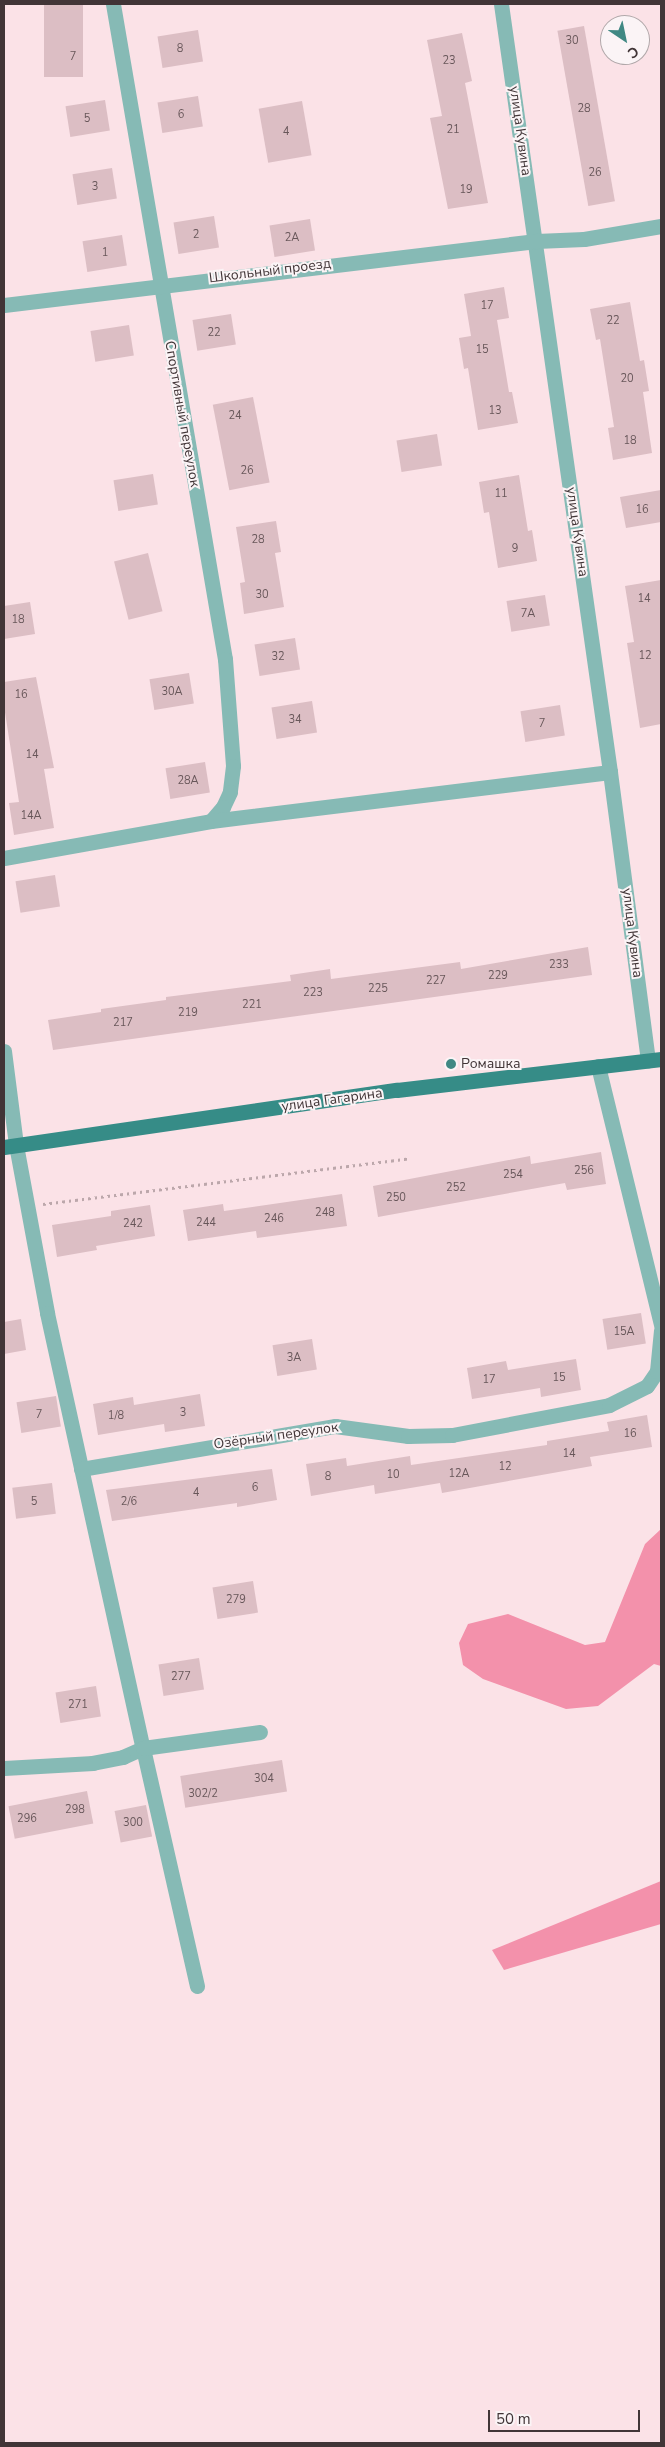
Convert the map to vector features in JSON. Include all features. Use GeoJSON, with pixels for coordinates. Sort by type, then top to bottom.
{"type":"FeatureCollection","features":[{"type":"Feature","properties":{"kind":"main road","name":"улица Гагарина"},"geometry":{"type":"LineString","coordinates":[[10,1146],[397,1090],[655,1060]]}},
{"type":"Feature","properties":{"kind":"street","name":"Спортивный переулок"},"geometry":{"type":"LineString","coordinates":[[113,4],[159,284],[225,659],[233,766],[230,792],[223,807],[210,820]]}},
{"type":"Feature","properties":{"kind":"street","name":"улица Кувина"},"geometry":{"type":"LineString","coordinates":[[501,4],[610,772],[655,1060]]}},
{"type":"Feature","properties":{"kind":"street","name":"Школьный проезд"},"geometry":{"type":"LineString","coordinates":[[4,304],[159,284],[536,241],[584,239],[661,226]]}},
{"type":"Feature","properties":{"kind":"street"},"geometry":{"type":"LineString","coordinates":[[4,858],[210,820],[610,772]]}},
{"type":"Feature","properties":{"kind":"street"},"geometry":{"type":"LineString","coordinates":[[4,1051],[10,1146],[27,1206],[81,1469],[197,1986]]}},
{"type":"Feature","properties":{"kind":"street"},"geometry":{"type":"LineString","coordinates":[[598,1066],[661,1325]]}},
{"type":"Feature","properties":{"kind":"street","name":"Озёрный переулок"},"geometry":{"type":"LineString","coordinates":[[81,1469],[146,1456],[335,1426],[408,1436],[452,1435],[609,1405],[647,1386],[657,1371],[661,1330]]}},
{"type":"Feature","properties":{"kind":"street"},"geometry":{"type":"LineString","coordinates":[[4,1768],[93,1763],[123,1757],[143,1748],[260,1732]]}},
{"type":"Feature","properties":{"kind":"path"},"geometry":{"type":"LineString","coordinates":[[27,1206],[410,1158]]}},
{"type":"Feature","properties":{"kind":"shaded area"},"geometry":{"type":"Polygon","coordinates":[[[661,1529],[661,1666],[654,1664],[598,1706],[566,1709],[483,1679],[463,1665],[459,1643],[468,1624],[508,1614],[585,1645],[605,1642],[645,1544],[661,1529]]]}},
{"type":"Feature","properties":{"kind":"shaded area"},"geometry":{"type":"Polygon","coordinates":[[[661,1881],[661,1924],[504,1970],[492,1950],[661,1881]]]}},
{"type":"Feature","properties":{"kind":"building"},"geometry":{"type":"Polygon","coordinates":[[[44,4],[83,4],[83,77],[44,77],[44,4]]]}},
{"type":"Feature","properties":{"kind":"building"},"geometry":{"type":"Polygon","coordinates":[[[584,26],[615,201],[588,206],[557,31],[584,26]]]}},
{"type":"Feature","properties":{"kind":"building"},"geometry":{"type":"Polygon","coordinates":[[[198,30],[203,62],[163,68],[158,36],[198,30]]]}},
{"type":"Feature","properties":{"kind":"building"},"geometry":{"type":"Polygon","coordinates":[[[462,33],[472,81],[465,83],[488,203],[448,209],[430,118],[442,116],[427,40],[462,33]]]}},
{"type":"Feature","properties":{"kind":"building"},"geometry":{"type":"Polygon","coordinates":[[[198,96],[203,127],[162,133],[158,102],[198,96]]]}},
{"type":"Feature","properties":{"kind":"building"},"geometry":{"type":"Polygon","coordinates":[[[105,100],[110,131],[70,137],[65,106],[105,100]]]}},
{"type":"Feature","properties":{"kind":"building"},"geometry":{"type":"Polygon","coordinates":[[[302,101],[312,155],[268,163],[259,109],[302,101]]]}},
{"type":"Feature","properties":{"kind":"building"},"geometry":{"type":"Polygon","coordinates":[[[112,168],[117,199],[77,205],[72,174],[112,168]]]}},
{"type":"Feature","properties":{"kind":"building"},"geometry":{"type":"Polygon","coordinates":[[[214,216],[219,248],[179,254],[174,222],[214,216]]]}},
{"type":"Feature","properties":{"kind":"building"},"geometry":{"type":"Polygon","coordinates":[[[310,219],[315,251],[275,257],[270,225],[310,219]]]}},
{"type":"Feature","properties":{"kind":"building"},"geometry":{"type":"Polygon","coordinates":[[[122,235],[127,266],[87,272],[82,241],[122,235]]]}},
{"type":"Feature","properties":{"kind":"building"},"geometry":{"type":"Polygon","coordinates":[[[504,287],[509,318],[497,320],[509,392],[512,392],[518,423],[478,430],[468,368],[464,369],[459,338],[471,336],[464,294],[504,287]]]}},
{"type":"Feature","properties":{"kind":"building"},"geometry":{"type":"Polygon","coordinates":[[[630,302],[640,361],[644,360],[649,391],[643,392],[652,453],[613,460],[608,428],[614,427],[600,339],[596,340],[590,309],[630,302]]]}},
{"type":"Feature","properties":{"kind":"building"},"geometry":{"type":"Polygon","coordinates":[[[231,314],[236,345],[197,351],[192,320],[231,314]]]}},
{"type":"Feature","properties":{"kind":"building"},"geometry":{"type":"Polygon","coordinates":[[[129,325],[134,356],[95,362],[90,331],[129,325]]]}},
{"type":"Feature","properties":{"kind":"building"},"geometry":{"type":"Polygon","coordinates":[[[253,397],[270,482],[229,490],[213,405],[253,397]]]}},
{"type":"Feature","properties":{"kind":"building"},"geometry":{"type":"Polygon","coordinates":[[[437,434],[442,466],[402,472],[397,440],[437,434]]]}},
{"type":"Feature","properties":{"kind":"building"},"geometry":{"type":"Polygon","coordinates":[[[153,474],[158,505],[118,511],[113,480],[153,474]]]}},
{"type":"Feature","properties":{"kind":"building"},"geometry":{"type":"Polygon","coordinates":[[[519,475],[528,531],[532,530],[537,561],[498,568],[489,512],[484,513],[479,482],[519,475]]]}},
{"type":"Feature","properties":{"kind":"building"},"geometry":{"type":"Polygon","coordinates":[[[661,490],[661,522],[626,528],[620,497],[661,490]]]}},
{"type":"Feature","properties":{"kind":"building"},"geometry":{"type":"Polygon","coordinates":[[[276,521],[281,552],[275,553],[284,607],[244,614],[240,583],[245,582],[236,527],[276,521]]]}},
{"type":"Feature","properties":{"kind":"building"},"geometry":{"type":"Polygon","coordinates":[[[148,553],[163,611],[129,620],[114,561],[148,553]]]}},
{"type":"Feature","properties":{"kind":"building"},"geometry":{"type":"Polygon","coordinates":[[[661,580],[661,724],[640,728],[627,643],[634,642],[625,586],[661,580]]]}},
{"type":"Feature","properties":{"kind":"building"},"geometry":{"type":"Polygon","coordinates":[[[545,595],[550,626],[511,632],[506,601],[545,595]]]}},
{"type":"Feature","properties":{"kind":"building"},"geometry":{"type":"Polygon","coordinates":[[[30,602],[35,634],[4,639],[4,606],[30,602]]]}},
{"type":"Feature","properties":{"kind":"building"},"geometry":{"type":"Polygon","coordinates":[[[295,638],[300,670],[260,676],[255,644],[295,638]]]}},
{"type":"Feature","properties":{"kind":"building"},"geometry":{"type":"Polygon","coordinates":[[[189,673],[194,704],[154,710],[149,679],[189,673]]]}},
{"type":"Feature","properties":{"kind":"building"},"geometry":{"type":"Polygon","coordinates":[[[36,677],[54,768],[44,769],[54,828],[14,835],[9,803],[19,802],[4,706],[4,682],[36,677]]]}},
{"type":"Feature","properties":{"kind":"building"},"geometry":{"type":"Polygon","coordinates":[[[312,701],[317,733],[277,739],[272,707],[312,701]]]}},
{"type":"Feature","properties":{"kind":"building"},"geometry":{"type":"Polygon","coordinates":[[[560,705],[565,736],[525,742],[520,711],[560,705]]]}},
{"type":"Feature","properties":{"kind":"building"},"geometry":{"type":"Polygon","coordinates":[[[205,762],[210,793],[170,799],[165,768],[205,762]]]}},
{"type":"Feature","properties":{"kind":"building"},"geometry":{"type":"Polygon","coordinates":[[[55,875],[60,907],[20,913],[15,881],[55,875]]]}},
{"type":"Feature","properties":{"kind":"building"},"geometry":{"type":"Polygon","coordinates":[[[588,947],[592,975],[53,1050],[48,1020],[101,1012],[101,1009],[166,1000],[166,997],[291,981],[290,975],[330,969],[331,979],[460,962],[461,969],[588,947]]]}},
{"type":"Feature","properties":{"kind":"building"},"geometry":{"type":"Polygon","coordinates":[[[601,1152],[606,1184],[567,1190],[565,1183],[378,1217],[373,1186],[530,1156],[531,1164],[601,1152]]]}},
{"type":"Feature","properties":{"kind":"building"},"geometry":{"type":"Polygon","coordinates":[[[342,1194],[347,1226],[257,1238],[256,1231],[188,1241],[183,1210],[223,1204],[224,1211],[342,1194]]]}},
{"type":"Feature","properties":{"kind":"building"},"geometry":{"type":"Polygon","coordinates":[[[150,1205],[155,1236],[96,1246],[97,1250],[57,1257],[52,1225],[111,1216],[111,1211],[150,1205]]]}},
{"type":"Feature","properties":{"kind":"building"},"geometry":{"type":"Polygon","coordinates":[[[641,1313],[646,1344],[607,1350],[602,1319],[641,1313]]]}},
{"type":"Feature","properties":{"kind":"building"},"geometry":{"type":"Polygon","coordinates":[[[21,1319],[26,1350],[4,1354],[4,1322],[21,1319]]]}},
{"type":"Feature","properties":{"kind":"building"},"geometry":{"type":"Polygon","coordinates":[[[312,1339],[317,1370],[277,1376],[272,1345],[312,1339]]]}},
{"type":"Feature","properties":{"kind":"building"},"geometry":{"type":"Polygon","coordinates":[[[576,1359],[581,1390],[541,1397],[540,1388],[472,1399],[467,1368],[506,1361],[508,1370],[576,1359]]]}},
{"type":"Feature","properties":{"kind":"building"},"geometry":{"type":"Polygon","coordinates":[[[200,1394],[205,1426],[165,1432],[164,1424],[98,1435],[93,1404],[133,1397],[134,1405],[200,1394]]]}},
{"type":"Feature","properties":{"kind":"building"},"geometry":{"type":"Polygon","coordinates":[[[56,1396],[61,1427],[21,1433],[16,1402],[56,1396]]]}},
{"type":"Feature","properties":{"kind":"building"},"geometry":{"type":"Polygon","coordinates":[[[647,1415],[652,1447],[590,1457],[592,1466],[442,1493],[440,1483],[375,1494],[374,1485],[311,1496],[306,1464],[346,1458],[347,1466],[410,1456],[411,1465],[547,1445],[547,1441],[609,1431],[607,1422],[647,1415]]]}},
{"type":"Feature","properties":{"kind":"building"},"geometry":{"type":"Polygon","coordinates":[[[272,1469],[277,1500],[237,1507],[237,1503],[112,1521],[106,1490],[272,1469]]]}},
{"type":"Feature","properties":{"kind":"building"},"geometry":{"type":"Polygon","coordinates":[[[52,1483],[56,1514],[16,1519],[12,1488],[52,1483]]]}},
{"type":"Feature","properties":{"kind":"building"},"geometry":{"type":"Polygon","coordinates":[[[253,1581],[258,1613],[218,1619],[213,1587],[253,1581]]]}},
{"type":"Feature","properties":{"kind":"building"},"geometry":{"type":"Polygon","coordinates":[[[199,1658],[204,1690],[164,1696],[159,1664],[199,1658]]]}},
{"type":"Feature","properties":{"kind":"building"},"geometry":{"type":"Polygon","coordinates":[[[96,1686],[101,1717],[60,1723],[56,1692],[96,1686]]]}},
{"type":"Feature","properties":{"kind":"building"},"geometry":{"type":"Polygon","coordinates":[[[282,1760],[287,1792],[185,1808],[180,1776],[282,1760]]]}},
{"type":"Feature","properties":{"kind":"building"},"geometry":{"type":"Polygon","coordinates":[[[87,1791],[93,1823],[15,1839],[8,1806],[87,1791]]]}},
{"type":"Feature","properties":{"kind":"building"},"geometry":{"type":"Polygon","coordinates":[[[146,1805],[152,1836],[121,1843],[115,1811],[146,1805]]]}},
{"type":"Feature","properties":{"kind":"place","name":"Ромашка"},"geometry":{"type":"Point","coordinates":[451,1064]}}]}
